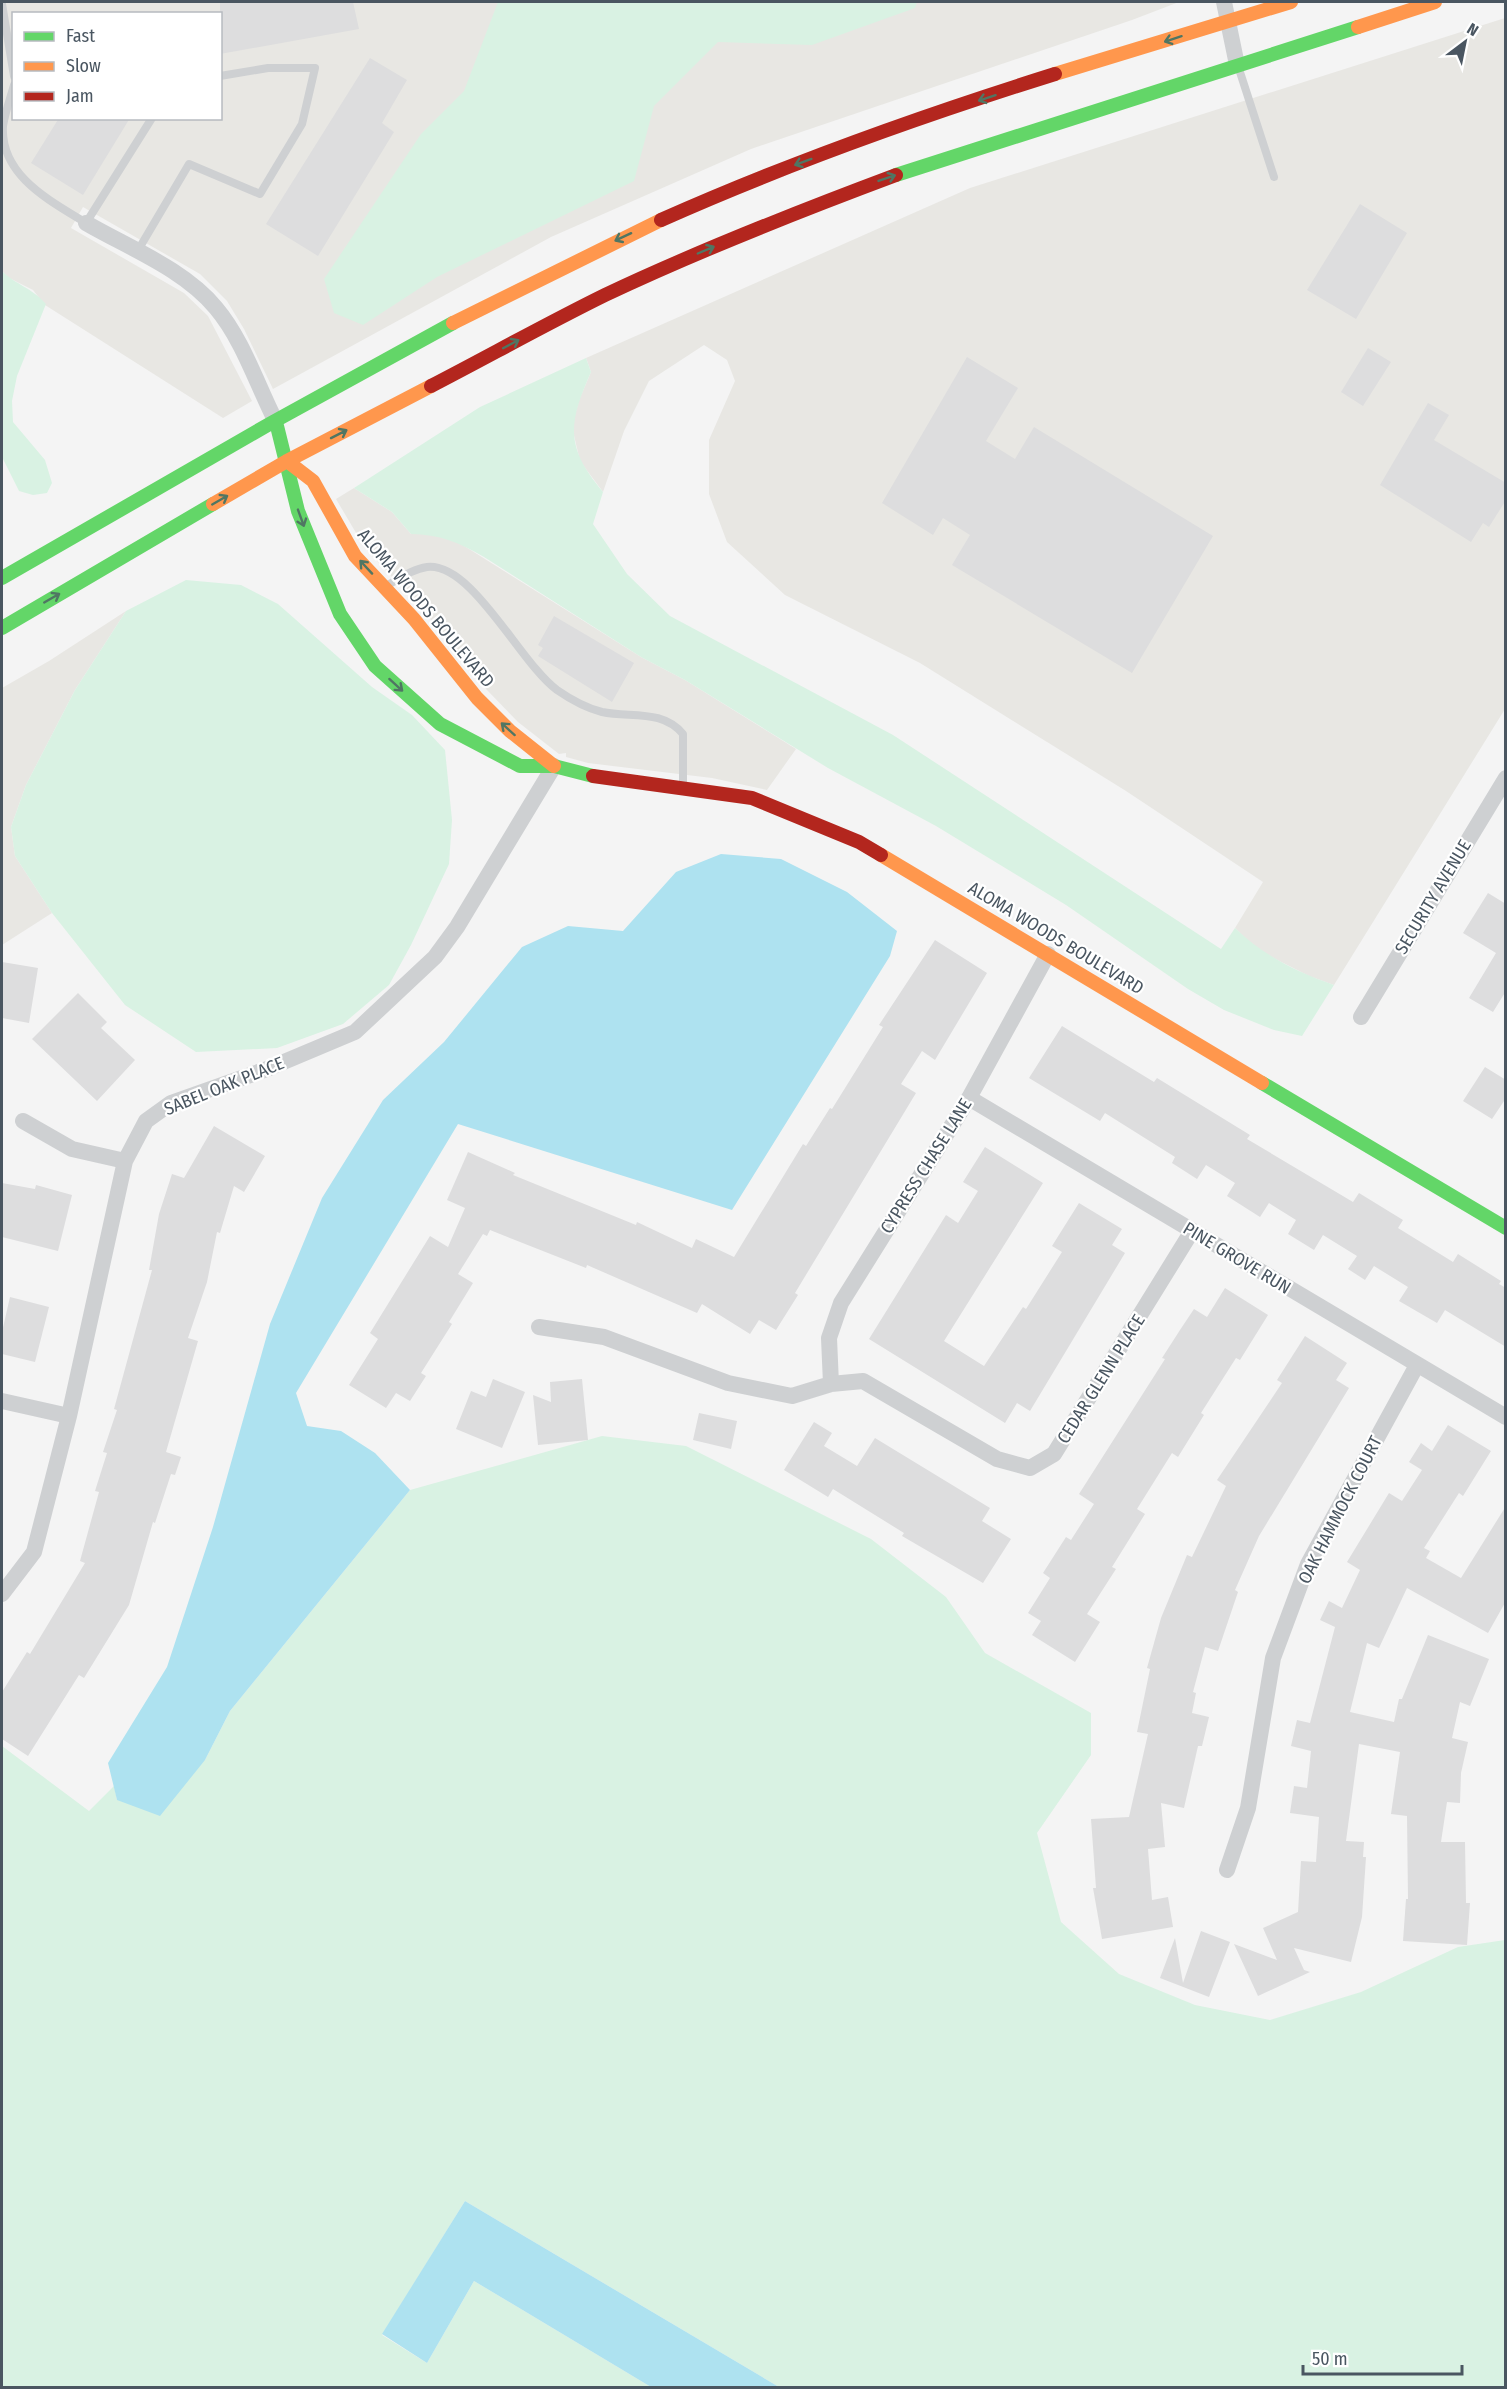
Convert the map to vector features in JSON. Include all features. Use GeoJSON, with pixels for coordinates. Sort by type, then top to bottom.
{"type":"FeatureCollection","features":[{"type":"Feature","properties":{"kind":"main road"},"geometry":{"type":"LineString","coordinates":[[2,578],[276,422],[571,261],[740,185],[919,120],[1291,2]]}},
{"type":"Feature","properties":{"kind":"main road"},"geometry":{"type":"LineString","coordinates":[[2,628],[287,461],[603,296],[768,223],[929,163],[1435,2]]}},
{"type":"Feature","properties":{"kind":"main road","name":"ALOMA WOODS BOULEVARD"},"geometry":{"type":"LineString","coordinates":[[276,422],[298,511],[340,614],[375,666],[440,724],[520,766],[554,766],[584,775],[683,786],[752,798],[859,842],[1506,1228]]}},
{"type":"Feature","properties":{"kind":"main road","name":"ALOMA WOODS BOULEVARD"},"geometry":{"type":"LineString","coordinates":[[287,461],[314,482],[335,524],[356,556],[422,628],[491,713],[554,766]]}},
{"type":"Feature","properties":{"kind":"street"},"geometry":{"type":"LineString","coordinates":[[1224,2],[1237,65]]}},
{"type":"Feature","properties":{"kind":"street"},"geometry":{"type":"LineString","coordinates":[[86,223],[192,283],[217,308],[234,335],[276,422]]}},
{"type":"Feature","properties":{"kind":"street","name":"SABEL OAK PLACE"},"geometry":{"type":"LineString","coordinates":[[2,1594],[34,1552],[69,1416],[125,1161],[146,1120],[171,1103],[267,1069],[355,1032],[441,949],[457,927],[554,766]]}},
{"type":"Feature","properties":{"kind":"street","name":"SECURITY AVENUE"},"geometry":{"type":"LineString","coordinates":[[1361,1017],[1506,778]]}},
{"type":"Feature","properties":{"kind":"street","name":"CYPRESS CHASE LANE"},"geometry":{"type":"LineString","coordinates":[[831,1384],[829,1338],[841,1303],[969,1098],[1048,954]]}},
{"type":"Feature","properties":{"kind":"street","name":"PINE GROVE RUN"},"geometry":{"type":"LineString","coordinates":[[969,1098],[1506,1417]]}},
{"type":"Feature","properties":{"kind":"street"},"geometry":{"type":"LineString","coordinates":[[23,1121],[72,1149],[125,1161]]}},
{"type":"Feature","properties":{"kind":"street","name":"CEDAR GLENN PLACE"},"geometry":{"type":"LineString","coordinates":[[540,1327],[604,1337],[739,1385],[792,1396],[831,1384],[863,1381],[997,1459],[1030,1468],[1054,1454],[1192,1231]]}},
{"type":"Feature","properties":{"kind":"street","name":"OAK HAMMOCK COURT"},"geometry":{"type":"LineString","coordinates":[[1227,1870],[1248,1808],[1273,1658],[1308,1564],[1417,1365]]}},
{"type":"Feature","properties":{"kind":"street"},"geometry":{"type":"LineString","coordinates":[[2,1401],[69,1416]]}},
{"type":"Feature","properties":{"kind":"lane"},"geometry":{"type":"LineString","coordinates":[[2,3],[12,64]]}},
{"type":"Feature","properties":{"kind":"lane"},"geometry":{"type":"LineString","coordinates":[[1237,65],[1274,177]]}},
{"type":"Feature","properties":{"kind":"lane"},"geometry":{"type":"LineString","coordinates":[[137,252],[189,164],[260,194],[302,124],[315,68],[268,68],[222,76]]}},
{"type":"Feature","properties":{"kind":"lane"},"geometry":{"type":"LineString","coordinates":[[12,92],[2,127],[6,156],[19,176],[45,198],[86,223],[151,120]]}},
{"type":"Feature","properties":{"kind":"lane"},"geometry":{"type":"LineString","coordinates":[[384,587],[411,572],[429,567],[455,574],[472,588],[532,668],[556,689],[583,705],[601,711],[653,716],[677,727],[683,734],[683,786]]}},
{"type":"Feature","properties":{"kind":"shaded area"},"geometry":{"type":"Polygon","coordinates":[[[2,2],[1179,2],[751,149],[551,237],[273,389],[244,329],[227,301],[200,274],[83,207],[71,228],[184,293],[208,316],[252,401],[223,418],[45,305],[33,290],[9,278],[2,271],[2,2]]]}},
{"type":"Feature","properties":{"kind":"shaded area"},"geometry":{"type":"Polygon","coordinates":[[[1505,18],[1505,709],[1334,985],[1309,976],[1256,949],[1235,928],[1263,882],[1126,791],[920,663],[785,595],[727,542],[709,494],[709,440],[735,381],[727,360],[704,345],[649,381],[624,431],[603,492],[580,461],[572,427],[579,400],[591,372],[586,358],[970,188],[1505,18]]]}},
{"type":"Feature","properties":{"kind":"shaded area"},"geometry":{"type":"Polygon","coordinates":[[[354,488],[392,512],[411,534],[430,534],[458,542],[641,657],[685,680],[796,749],[767,790],[712,778],[588,763],[566,757],[566,753],[559,754],[518,722],[486,689],[423,610],[365,548],[336,499],[354,488]]]}},
{"type":"Feature","properties":{"kind":"shaded area"},"geometry":{"type":"Polygon","coordinates":[[[126,611],[75,690],[26,785],[11,827],[15,856],[52,913],[2,945],[2,688],[49,661],[126,611]]]}},
{"type":"Feature","properties":{"kind":"green space"},"geometry":{"type":"Polygon","coordinates":[[[498,2],[917,2],[915,8],[812,45],[718,42],[654,106],[634,181],[437,277],[363,325],[334,313],[324,279],[421,134],[464,91],[498,2]]]}},
{"type":"Feature","properties":{"kind":"green space"},"geometry":{"type":"Polygon","coordinates":[[[2,271],[46,304],[17,376],[12,401],[13,422],[45,460],[52,483],[47,493],[33,495],[19,491],[2,457],[2,271]]]}},
{"type":"Feature","properties":{"kind":"green space"},"geometry":{"type":"Polygon","coordinates":[[[586,358],[591,372],[578,406],[574,435],[582,462],[603,492],[593,524],[627,574],[670,616],[893,735],[1221,949],[1235,928],[1281,962],[1334,985],[1302,1036],[1274,1030],[1224,1010],[1188,989],[1066,905],[936,826],[828,768],[685,680],[641,657],[484,557],[449,540],[411,534],[392,512],[354,488],[480,407],[586,358]]]}},
{"type":"Feature","properties":{"kind":"green space"},"geometry":{"type":"Polygon","coordinates":[[[186,580],[241,585],[278,604],[372,687],[412,715],[445,750],[452,820],[449,864],[411,945],[389,985],[343,1024],[277,1048],[196,1052],[125,1005],[52,913],[15,856],[11,827],[26,785],[75,690],[126,611],[186,580]]]}},
{"type":"Feature","properties":{"kind":"green space"},"geometry":{"type":"Polygon","coordinates":[[[602,1436],[686,1446],[871,1539],[946,1597],[985,1653],[1091,1713],[1091,1755],[1037,1833],[1061,1922],[1119,1974],[1195,2005],[1270,2020],[1361,1992],[1458,1947],[1505,1940],[1505,2387],[779,2387],[465,2201],[382,2335],[427,2363],[474,2281],[651,2387],[2,2387],[2,1746],[89,1811],[114,1786],[117,1800],[205,1760],[230,1711],[410,1490],[602,1436]]]}},
{"type":"Feature","properties":{"kind":"water"},"geometry":{"type":"Polygon","coordinates":[[[721,854],[781,859],[847,892],[897,931],[890,956],[732,1210],[458,1124],[296,1393],[307,1426],[341,1431],[375,1453],[410,1490],[230,1711],[205,1760],[160,1816],[117,1800],[108,1763],[167,1667],[213,1527],[270,1324],[322,1198],[383,1100],[444,1042],[522,947],[568,926],[623,931],[676,872],[721,854]]]}},
{"type":"Feature","properties":{"kind":"water"},"geometry":{"type":"Polygon","coordinates":[[[465,2201],[779,2387],[651,2387],[474,2281],[427,2363],[382,2334],[465,2201]]]}},
{"type":"Feature","properties":{"kind":"building"},"geometry":{"type":"Polygon","coordinates":[[[220,2],[353,2],[359,29],[222,54],[222,12],[220,12],[220,2]]]}},
{"type":"Feature","properties":{"kind":"building"},"geometry":{"type":"Polygon","coordinates":[[[370,58],[407,80],[382,123],[394,132],[318,256],[266,224],[370,58]]]}},
{"type":"Feature","properties":{"kind":"building"},"geometry":{"type":"Polygon","coordinates":[[[58,120],[129,120],[83,195],[31,163],[58,120]]]}},
{"type":"Feature","properties":{"kind":"building"},"geometry":{"type":"Polygon","coordinates":[[[1360,204],[1407,233],[1356,319],[1307,290],[1360,204]]]}},
{"type":"Feature","properties":{"kind":"building"},"geometry":{"type":"Polygon","coordinates":[[[1368,348],[1391,362],[1363,406],[1341,392],[1368,348]]]}},
{"type":"Feature","properties":{"kind":"building"},"geometry":{"type":"Polygon","coordinates":[[[967,357],[1018,388],[986,441],[1015,459],[1034,427],[1213,536],[1132,673],[952,565],[970,535],[943,518],[933,535],[882,503],[967,357]]]}},
{"type":"Feature","properties":{"kind":"building"},"geometry":{"type":"Polygon","coordinates":[[[1428,403],[1449,415],[1434,440],[1506,483],[1506,500],[1489,527],[1483,523],[1471,542],[1380,485],[1428,403]]]}},
{"type":"Feature","properties":{"kind":"building"},"geometry":{"type":"Polygon","coordinates":[[[554,616],[634,663],[612,702],[538,656],[543,648],[538,645],[554,616]]]}},
{"type":"Feature","properties":{"kind":"building"},"geometry":{"type":"Polygon","coordinates":[[[1488,893],[1506,904],[1506,991],[1493,1012],[1469,998],[1496,953],[1463,933],[1488,893]]]}},
{"type":"Feature","properties":{"kind":"building"},"geometry":{"type":"Polygon","coordinates":[[[935,940],[987,973],[935,1060],[922,1051],[901,1084],[916,1093],[795,1293],[798,1295],[776,1330],[759,1320],[750,1334],[702,1304],[697,1313],[587,1265],[586,1268],[490,1230],[487,1236],[483,1234],[458,1274],[473,1283],[449,1322],[452,1324],[421,1373],[426,1376],[410,1401],[396,1393],[386,1408],[349,1385],[378,1339],[370,1333],[430,1236],[448,1247],[465,1208],[447,1200],[468,1152],[515,1173],[513,1175],[636,1225],[637,1222],[692,1248],[696,1239],[734,1257],[803,1144],[806,1146],[830,1108],[832,1109],[883,1027],[879,1025],[935,940]]]}},
{"type":"Feature","properties":{"kind":"building"},"geometry":{"type":"Polygon","coordinates":[[[2,962],[38,968],[29,1023],[2,1018],[2,962]]]}},
{"type":"Feature","properties":{"kind":"building"},"geometry":{"type":"Polygon","coordinates":[[[78,993],[107,1022],[101,1028],[135,1060],[97,1101],[32,1039],[78,993]]]}},
{"type":"Feature","properties":{"kind":"building"},"geometry":{"type":"Polygon","coordinates":[[[1062,1026],[1154,1082],[1157,1078],[1250,1135],[1247,1139],[1353,1202],[1359,1193],[1403,1220],[1398,1228],[1453,1262],[1458,1254],[1501,1281],[1499,1284],[1506,1288],[1506,1347],[1445,1310],[1437,1323],[1399,1301],[1408,1287],[1374,1266],[1365,1280],[1348,1269],[1357,1256],[1323,1235],[1314,1250],[1288,1234],[1296,1220],[1269,1203],[1260,1217],[1227,1196],[1235,1183],[1206,1165],[1197,1179],[1172,1163],[1175,1157],[1105,1113],[1100,1121],[1029,1078],[1062,1026]]]}},
{"type":"Feature","properties":{"kind":"building"},"geometry":{"type":"Polygon","coordinates":[[[1485,1067],[1506,1080],[1506,1098],[1492,1119],[1463,1101],[1485,1067]]]}},
{"type":"Feature","properties":{"kind":"building"},"geometry":{"type":"Polygon","coordinates":[[[214,1126],[265,1156],[244,1192],[234,1186],[220,1233],[217,1232],[207,1282],[188,1338],[198,1341],[166,1452],[181,1457],[175,1475],[171,1474],[155,1523],[153,1522],[129,1605],[84,1678],[79,1675],[28,1756],[2,1739],[2,1692],[27,1652],[30,1654],[85,1563],[80,1561],[99,1492],[95,1491],[107,1453],[103,1452],[117,1410],[114,1409],[152,1270],[149,1270],[159,1214],[172,1174],[184,1178],[214,1126]]]}},
{"type":"Feature","properties":{"kind":"building"},"geometry":{"type":"Polygon","coordinates":[[[985,1147],[1043,1183],[944,1341],[984,1366],[1023,1307],[1026,1309],[1062,1252],[1052,1246],[1079,1203],[1122,1229],[1112,1245],[1125,1253],[1030,1411],[1017,1403],[1005,1423],[869,1339],[946,1215],[958,1223],[978,1191],[963,1182],[985,1147]]]}},
{"type":"Feature","properties":{"kind":"building"},"geometry":{"type":"Polygon","coordinates":[[[2,1183],[35,1189],[36,1185],[72,1195],[58,1251],[2,1237],[2,1183]]]}},
{"type":"Feature","properties":{"kind":"building"},"geometry":{"type":"Polygon","coordinates":[[[1225,1288],[1268,1315],[1240,1360],[1236,1358],[1201,1413],[1204,1415],[1178,1457],[1172,1453],[1137,1509],[1145,1514],[1112,1567],[1116,1569],[1087,1614],[1100,1622],[1075,1662],[1032,1635],[1041,1621],[1028,1613],[1050,1578],[1043,1573],[1066,1537],[1071,1540],[1094,1504],[1079,1494],[1165,1359],[1162,1358],[1194,1309],[1207,1317],[1225,1288]]]}},
{"type":"Feature","properties":{"kind":"building"},"geometry":{"type":"Polygon","coordinates":[[[10,1297],[49,1307],[35,1362],[2,1354],[2,1332],[10,1297]]]}},
{"type":"Feature","properties":{"kind":"building"},"geometry":{"type":"Polygon","coordinates":[[[1305,1336],[1347,1363],[1336,1380],[1349,1388],[1259,1536],[1235,1590],[1238,1592],[1218,1651],[1205,1647],[1193,1692],[1196,1693],[1192,1713],[1209,1717],[1202,1746],[1198,1746],[1184,1808],[1161,1803],[1165,1847],[1148,1849],[1152,1900],[1168,1897],[1173,1927],[1102,1939],[1093,1888],[1096,1888],[1091,1819],[1129,1817],[1148,1734],[1137,1732],[1150,1669],[1147,1668],[1161,1618],[1187,1555],[1192,1557],[1226,1486],[1217,1480],[1282,1383],[1277,1380],[1305,1336]]]}},
{"type":"Feature","properties":{"kind":"building"},"geometry":{"type":"Polygon","coordinates":[[[493,1379],[525,1392],[502,1448],[456,1429],[471,1391],[486,1397],[493,1379]]]}},
{"type":"Feature","properties":{"kind":"building"},"geometry":{"type":"Polygon","coordinates":[[[582,1379],[588,1440],[538,1445],[533,1395],[551,1402],[550,1382],[582,1379]]]}},
{"type":"Feature","properties":{"kind":"building"},"geometry":{"type":"Polygon","coordinates":[[[699,1413],[737,1421],[731,1449],[693,1440],[699,1413]]]}},
{"type":"Feature","properties":{"kind":"building"},"geometry":{"type":"Polygon","coordinates":[[[814,1422],[832,1433],[824,1446],[857,1466],[875,1438],[990,1508],[982,1521],[1011,1539],[983,1583],[902,1536],[904,1533],[833,1489],[828,1497],[784,1470],[814,1422]]]}},
{"type":"Feature","properties":{"kind":"building"},"geometry":{"type":"Polygon","coordinates":[[[1448,1425],[1491,1451],[1463,1496],[1459,1493],[1424,1548],[1430,1551],[1426,1558],[1461,1578],[1506,1506],[1506,1601],[1488,1633],[1407,1588],[1379,1648],[1367,1643],[1350,1712],[1394,1722],[1399,1699],[1402,1699],[1428,1635],[1489,1659],[1470,1706],[1460,1702],[1452,1738],[1468,1742],[1461,1773],[1460,1803],[1447,1802],[1441,1842],[1465,1842],[1466,1903],[1470,1903],[1467,1945],[1403,1941],[1406,1899],[1408,1899],[1407,1816],[1391,1814],[1400,1752],[1359,1744],[1346,1841],[1364,1842],[1363,1857],[1366,1857],[1362,1917],[1351,1962],[1294,1948],[1304,1970],[1310,1972],[1258,1996],[1234,1944],[1277,1960],[1263,1928],[1298,1912],[1301,1861],[1316,1862],[1319,1817],[1290,1813],[1294,1786],[1307,1788],[1311,1751],[1291,1746],[1297,1720],[1310,1723],[1335,1627],[1320,1620],[1329,1601],[1342,1608],[1360,1570],[1347,1562],[1389,1493],[1402,1501],[1422,1470],[1409,1462],[1421,1443],[1432,1451],[1448,1425]]]}},
{"type":"Feature","properties":{"kind":"building"},"geometry":{"type":"Polygon","coordinates":[[[1201,1931],[1230,1942],[1209,1997],[1160,1978],[1175,1938],[1183,1983],[1201,1931]]]}},
{"type":"Feature","properties":{"kind":"traffic: fast"},"geometry":{"type":"LineString","coordinates":[[896,175],[1358,27]]}},
{"type":"Feature","properties":{"kind":"traffic: fast"},"geometry":{"type":"LineString","coordinates":[[2,578],[273,422],[453,323]]}},
{"type":"Feature","properties":{"kind":"traffic: fast"},"geometry":{"type":"LineString","coordinates":[[276,422],[298,511],[340,614],[375,666],[440,724],[520,766],[554,766],[593,776]]}},
{"type":"Feature","properties":{"kind":"traffic: fast"},"geometry":{"type":"LineString","coordinates":[[2,628],[213,504]]}},
{"type":"Feature","properties":{"kind":"traffic: fast"},"geometry":{"type":"LineString","coordinates":[[1262,1083],[1506,1228]]}},
{"type":"Feature","properties":{"kind":"traffic: slow"},"geometry":{"type":"LineString","coordinates":[[1055,74],[1291,2]]}},
{"type":"Feature","properties":{"kind":"traffic: slow"},"geometry":{"type":"LineString","coordinates":[[1358,27],[1435,2]]}},
{"type":"Feature","properties":{"kind":"traffic: slow"},"geometry":{"type":"LineString","coordinates":[[453,323],[661,220]]}},
{"type":"Feature","properties":{"kind":"traffic: slow"},"geometry":{"type":"LineString","coordinates":[[213,504],[287,461],[431,386]]}},
{"type":"Feature","properties":{"kind":"traffic: slow"},"geometry":{"type":"LineString","coordinates":[[287,461],[313,481],[355,556],[414,619],[477,698],[510,731],[554,766]]}},
{"type":"Feature","properties":{"kind":"traffic: slow"},"geometry":{"type":"LineString","coordinates":[[881,855],[1262,1083]]}},
{"type":"Feature","properties":{"kind":"traffic: jam"},"geometry":{"type":"LineString","coordinates":[[661,220],[856,141],[1055,74]]}},
{"type":"Feature","properties":{"kind":"traffic: jam"},"geometry":{"type":"LineString","coordinates":[[431,386],[641,278],[749,232],[896,175]]}},
{"type":"Feature","properties":{"kind":"traffic: jam"},"geometry":{"type":"LineString","coordinates":[[593,776],[752,798],[859,842],[881,855]]}}]}
